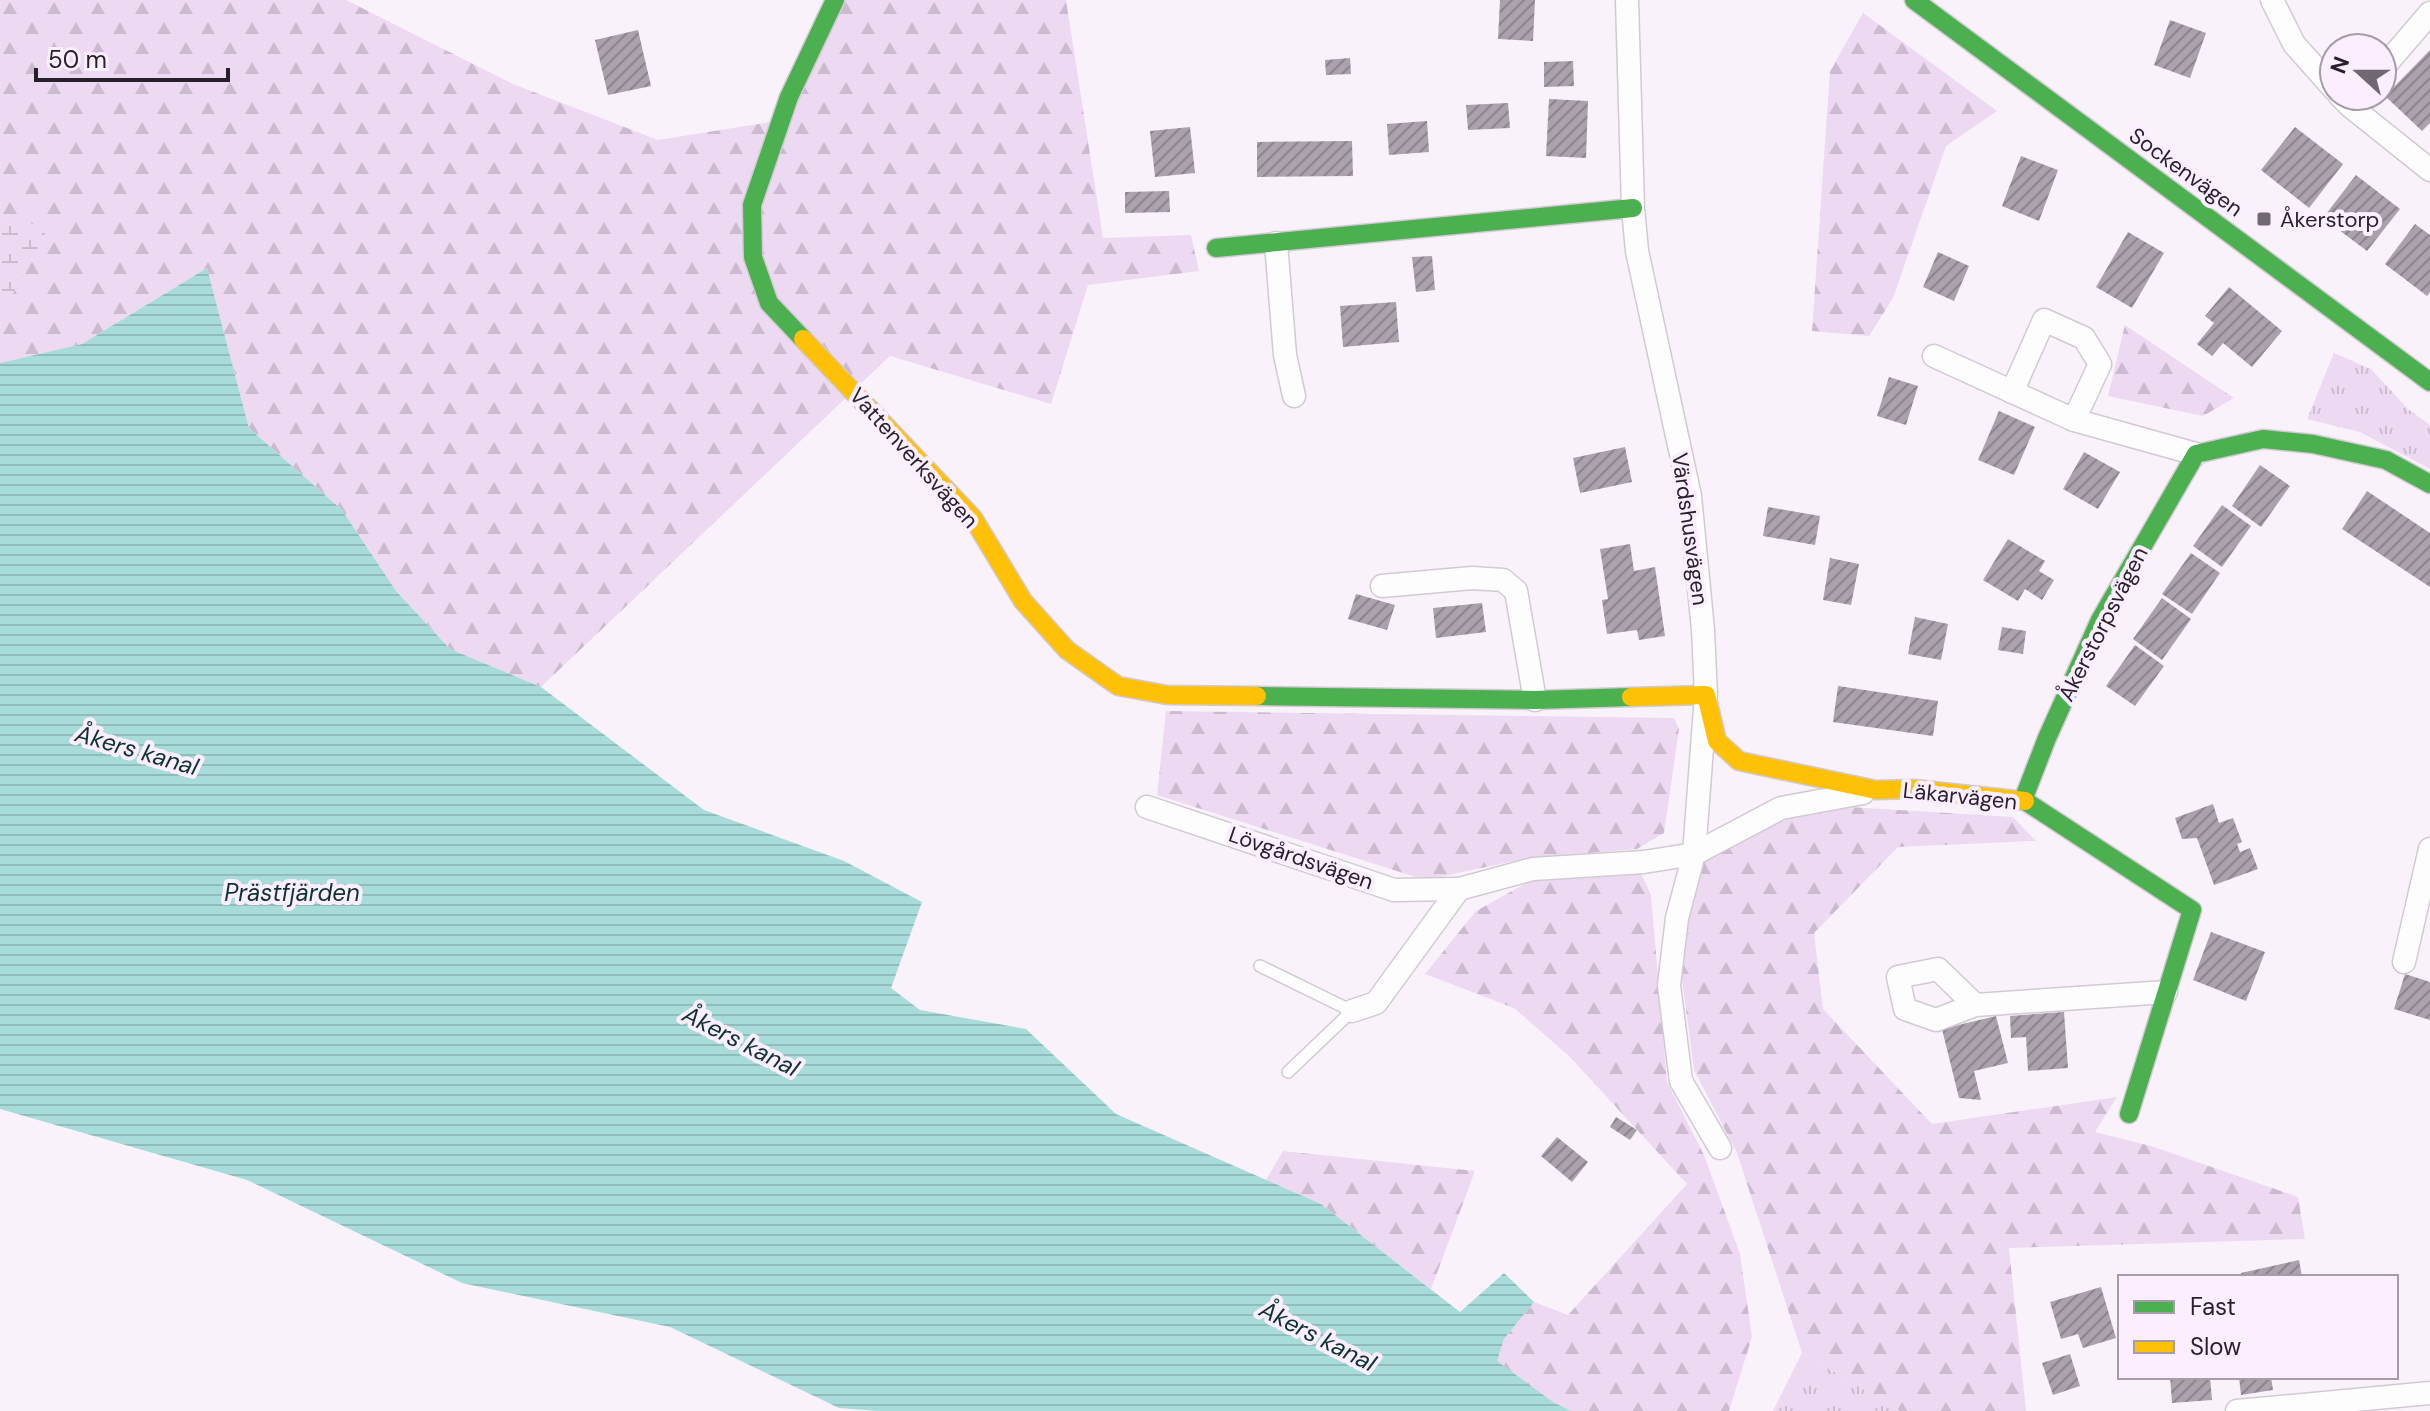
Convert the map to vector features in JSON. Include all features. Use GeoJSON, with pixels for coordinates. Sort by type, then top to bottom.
{"type":"FeatureCollection","features":[{"type":"Feature","properties":{"kind":"street","name":"Vattenverksvägen"},"geometry":{"type":"LineString","coordinates":[[835,0],[789,97],[752,205],[753,257],[769,303],[973,518],[1023,601],[1067,650],[1118,686],[1167,695],[1535,700],[1706,695]]}},
{"type":"Feature","properties":{"kind":"street","name":"Värdshusvägen"},"geometry":{"type":"LineString","coordinates":[[1627,0],[1637,251],[1690,496],[1706,695],[1694,854],[1677,918],[1669,985],[1681,1081],[1720,1148]]}},
{"type":"Feature","properties":{"kind":"street","name":"Sockenvägen"},"geometry":{"type":"LineString","coordinates":[[1914,0],[2430,382]]}},
{"type":"Feature","properties":{"kind":"street"},"geometry":{"type":"LineString","coordinates":[[2272,0],[2294,44],[2318,71]]}},
{"type":"Feature","properties":{"kind":"street"},"geometry":{"type":"LineString","coordinates":[[2398,50],[2430,13]]}},
{"type":"Feature","properties":{"kind":"street"},"geometry":{"type":"LineString","coordinates":[[2364,112],[2430,170]]}},
{"type":"Feature","properties":{"kind":"street"},"geometry":{"type":"LineString","coordinates":[[1216,248],[1633,208]]}},
{"type":"Feature","properties":{"kind":"street"},"geometry":{"type":"LineString","coordinates":[[1276,243],[1285,355],[1294,396]]}},
{"type":"Feature","properties":{"kind":"street"},"geometry":{"type":"LineString","coordinates":[[2012,392],[2044,320],[2084,338],[2100,364],[2074,420]]}},
{"type":"Feature","properties":{"kind":"street"},"geometry":{"type":"LineString","coordinates":[[1934,356],[2074,420],[2196,454],[2263,439],[2313,444],[2386,460],[2430,484]]}},
{"type":"Feature","properties":{"kind":"street","name":"Åkerstorpsvägen"},"geometry":{"type":"LineString","coordinates":[[2023,800],[2100,620],[2196,454]]}},
{"type":"Feature","properties":{"kind":"street"},"geometry":{"type":"LineString","coordinates":[[1382,586],[1472,578],[1503,580],[1516,591],[1535,700]]}},
{"type":"Feature","properties":{"kind":"street","name":"Läkarvägen"},"geometry":{"type":"LineString","coordinates":[[1706,695],[1717,741],[1739,761],[1876,790],[1914,789],[2023,800],[2192,910],[2129,1114]]}},
{"type":"Feature","properties":{"kind":"street"},"geometry":{"type":"LineString","coordinates":[[1694,854],[1781,808],[1876,790]]}},
{"type":"Feature","properties":{"kind":"street","name":"Lövgårdsvägen"},"geometry":{"type":"LineString","coordinates":[[1147,807],[1394,890],[1459,889],[1533,869],[1644,862],[1694,854]]}},
{"type":"Feature","properties":{"kind":"street"},"geometry":{"type":"LineString","coordinates":[[2404,962],[2430,849]]}},
{"type":"Feature","properties":{"kind":"street"},"geometry":{"type":"LineString","coordinates":[[1352,1011],[1376,1003],[1459,889]]}},
{"type":"Feature","properties":{"kind":"street"},"geometry":{"type":"LineString","coordinates":[[1975,1005],[2166,992]]}},
{"type":"Feature","properties":{"kind":"street"},"geometry":{"type":"LineString","coordinates":[[2237,1411],[2430,1393]]}},
{"type":"Feature","properties":{"kind":"lane"},"geometry":{"type":"LineString","coordinates":[[1260,966],[1352,1011],[1288,1072]]}},
{"type":"Feature","properties":{"kind":"green space"},"geometry":{"type":"Polygon","coordinates":[[[0,0],[346,0],[513,84],[658,140],[782,120],[845,0],[1066,0],[1103,238],[1191,235],[1199,271],[1088,285],[1051,404],[890,356],[541,687],[450,649],[396,591],[342,510],[249,428],[207,268],[82,344],[0,363],[0,318],[47,228],[0,217],[0,0]]]}},
{"type":"Feature","properties":{"kind":"green space"},"geometry":{"type":"Polygon","coordinates":[[[1863,13],[1997,111],[1946,146],[1893,298],[1869,336],[1812,331],[1830,71],[1863,13]]]}},
{"type":"Feature","properties":{"kind":"green space"},"geometry":{"type":"Polygon","coordinates":[[[0,217],[48,228],[0,318],[0,217]]]}},
{"type":"Feature","properties":{"kind":"green space"},"geometry":{"type":"Polygon","coordinates":[[[2125,325],[2234,398],[2203,416],[2108,396],[2125,325]]]}},
{"type":"Feature","properties":{"kind":"green space"},"geometry":{"type":"Polygon","coordinates":[[[2334,353],[2371,369],[2408,409],[2430,425],[2430,469],[2360,432],[2307,419],[2334,353]]]}},
{"type":"Feature","properties":{"kind":"green space"},"geometry":{"type":"Polygon","coordinates":[[[1166,711],[1674,718],[1679,729],[1664,833],[1637,849],[1528,858],[1425,880],[1157,795],[1166,711]]]}},
{"type":"Feature","properties":{"kind":"green space"},"geometry":{"type":"Polygon","coordinates":[[[1784,803],[2013,817],[2036,841],[1898,847],[1814,933],[1823,1009],[1932,1124],[2117,1097],[2095,1132],[2151,1146],[2298,1197],[2305,1239],[2009,1248],[2026,1411],[1900,1411],[1802,1353],[1737,1153],[1694,1070],[1681,972],[1680,878],[1784,803]]]}},
{"type":"Feature","properties":{"kind":"green space"},"geometry":{"type":"Polygon","coordinates":[[[1641,873],[1651,895],[1667,1082],[1704,1155],[1740,1254],[1752,1337],[1729,1411],[1571,1411],[1553,1402],[1496,1361],[1504,1339],[1534,1302],[1568,1315],[1687,1184],[1570,1057],[1514,1008],[1425,974],[1476,911],[1532,880],[1641,873]]]}},
{"type":"Feature","properties":{"kind":"green space"},"geometry":{"type":"Polygon","coordinates":[[[1283,1151],[1475,1171],[1431,1289],[1321,1204],[1266,1180],[1283,1151]]]}},
{"type":"Feature","properties":{"kind":"green space"},"geometry":{"type":"Polygon","coordinates":[[[1802,1353],[1900,1411],[1773,1411],[1802,1353]]]}},
{"type":"Feature","properties":{"kind":"water","name":"Prästfjärden"},"geometry":{"type":"Polygon","coordinates":[[[207,268],[249,428],[342,510],[396,591],[450,649],[541,687],[704,810],[844,861],[922,902],[891,988],[920,1010],[1026,1029],[1116,1114],[1321,1204],[1460,1312],[1504,1273],[1534,1302],[1504,1339],[1497,1361],[1553,1402],[1571,1411],[877,1411],[839,1408],[670,1327],[462,1283],[247,1180],[0,1109],[0,363],[82,344],[207,268]]]}},
{"type":"Feature","properties":{"kind":"building"},"geometry":{"type":"Polygon","coordinates":[[[1500,0],[1535,0],[1533,41],[1498,39],[1500,0]]]}},
{"type":"Feature","properties":{"kind":"building"},"geometry":{"type":"Polygon","coordinates":[[[2170,20],[2206,33],[2190,78],[2154,65],[2170,20]]]}},
{"type":"Feature","properties":{"kind":"building"},"geometry":{"type":"Polygon","coordinates":[[[638,30],[651,86],[608,95],[595,40],[638,30]]]}},
{"type":"Feature","properties":{"kind":"building"},"geometry":{"type":"Polygon","coordinates":[[[2430,50],[2430,123],[2422,131],[2398,108],[2398,83],[2430,50]]]}},
{"type":"Feature","properties":{"kind":"building"},"geometry":{"type":"Polygon","coordinates":[[[1350,58],[1351,74],[1326,75],[1325,60],[1350,58]]]}},
{"type":"Feature","properties":{"kind":"building"},"geometry":{"type":"Polygon","coordinates":[[[1573,61],[1574,86],[1544,87],[1544,62],[1573,61]]]}},
{"type":"Feature","properties":{"kind":"building"},"geometry":{"type":"Polygon","coordinates":[[[1549,99],[1588,101],[1586,158],[1546,156],[1549,99]]]}},
{"type":"Feature","properties":{"kind":"building"},"geometry":{"type":"Polygon","coordinates":[[[1508,103],[1510,128],[1468,130],[1466,105],[1508,103]]]}},
{"type":"Feature","properties":{"kind":"building"},"geometry":{"type":"Polygon","coordinates":[[[1427,121],[1429,152],[1389,155],[1387,124],[1427,121]]]}},
{"type":"Feature","properties":{"kind":"building"},"geometry":{"type":"Polygon","coordinates":[[[1190,127],[1195,173],[1155,177],[1150,131],[1190,127]]]}},
{"type":"Feature","properties":{"kind":"building"},"geometry":{"type":"Polygon","coordinates":[[[2295,127],[2343,164],[2309,208],[2261,170],[2295,127]]]}},
{"type":"Feature","properties":{"kind":"building"},"geometry":{"type":"Polygon","coordinates":[[[1352,141],[1353,176],[1257,177],[1257,142],[1352,141]]]}},
{"type":"Feature","properties":{"kind":"building"},"geometry":{"type":"Polygon","coordinates":[[[2021,156],[2058,170],[2039,221],[2002,206],[2021,156]]]}},
{"type":"Feature","properties":{"kind":"building"},"geometry":{"type":"Polygon","coordinates":[[[2356,175],[2400,209],[2367,251],[2323,218],[2356,175]]]}},
{"type":"Feature","properties":{"kind":"building"},"geometry":{"type":"Polygon","coordinates":[[[1169,191],[1170,212],[1125,213],[1125,192],[1169,191]]]}},
{"type":"Feature","properties":{"kind":"building"},"geometry":{"type":"Polygon","coordinates":[[[2415,224],[2430,235],[2430,292],[2427,296],[2385,264],[2415,224]]]}},
{"type":"Feature","properties":{"kind":"building"},"geometry":{"type":"Polygon","coordinates":[[[2128,232],[2164,253],[2132,308],[2096,287],[2128,232]]]}},
{"type":"Feature","properties":{"kind":"building"},"geometry":{"type":"Polygon","coordinates":[[[1938,252],[1969,266],[1954,301],[1923,287],[1938,252]]]}},
{"type":"Feature","properties":{"kind":"building"},"geometry":{"type":"Polygon","coordinates":[[[1432,256],[1435,290],[1416,292],[1412,257],[1432,256]]]}},
{"type":"Feature","properties":{"kind":"building"},"geometry":{"type":"Polygon","coordinates":[[[2229,287],[2282,331],[2252,367],[2223,343],[2212,356],[2197,344],[2214,323],[2205,316],[2229,287]]]}},
{"type":"Feature","properties":{"kind":"building"},"geometry":{"type":"Polygon","coordinates":[[[1396,302],[1399,342],[1343,347],[1340,306],[1396,302]]]}},
{"type":"Feature","properties":{"kind":"building"},"geometry":{"type":"Polygon","coordinates":[[[1889,377],[1918,386],[1906,425],[1877,416],[1889,377]]]}},
{"type":"Feature","properties":{"kind":"building"},"geometry":{"type":"Polygon","coordinates":[[[1999,411],[2035,427],[2014,475],[1978,460],[1999,411]]]}},
{"type":"Feature","properties":{"kind":"building"},"geometry":{"type":"Polygon","coordinates":[[[1625,447],[1632,482],[1580,493],[1573,458],[1625,447]]]}},
{"type":"Feature","properties":{"kind":"building"},"geometry":{"type":"Polygon","coordinates":[[[2084,452],[2120,472],[2098,509],[2063,489],[2084,452]]]}},
{"type":"Feature","properties":{"kind":"building"},"geometry":{"type":"Polygon","coordinates":[[[2260,465],[2290,486],[2261,527],[2232,506],[2260,465]]]}},
{"type":"Feature","properties":{"kind":"building"},"geometry":{"type":"Polygon","coordinates":[[[2367,491],[2430,533],[2430,587],[2342,529],[2367,491]]]}},
{"type":"Feature","properties":{"kind":"building"},"geometry":{"type":"Polygon","coordinates":[[[2222,505],[2251,526],[2222,567],[2193,546],[2222,505]]]}},
{"type":"Feature","properties":{"kind":"building"},"geometry":{"type":"Polygon","coordinates":[[[1768,507],[1820,516],[1815,545],[1763,536],[1768,507]]]}},
{"type":"Feature","properties":{"kind":"building"},"geometry":{"type":"Polygon","coordinates":[[[2008,539],[2045,561],[2039,571],[2054,580],[2042,600],[2025,589],[2018,601],[1983,580],[2008,539]]]}},
{"type":"Feature","properties":{"kind":"building"},"geometry":{"type":"Polygon","coordinates":[[[1630,544],[1634,571],[1655,567],[1665,636],[1639,640],[1637,630],[1607,634],[1602,600],[1608,599],[1600,549],[1630,544]]]}},
{"type":"Feature","properties":{"kind":"building"},"geometry":{"type":"Polygon","coordinates":[[[2191,553],[2220,573],[2192,614],[2162,594],[2191,553]]]}},
{"type":"Feature","properties":{"kind":"building"},"geometry":{"type":"Polygon","coordinates":[[[1830,558],[1859,564],[1851,605],[1823,600],[1830,558]]]}},
{"type":"Feature","properties":{"kind":"building"},"geometry":{"type":"Polygon","coordinates":[[[1356,594],[1395,605],[1387,630],[1348,619],[1356,594]]]}},
{"type":"Feature","properties":{"kind":"building"},"geometry":{"type":"Polygon","coordinates":[[[2162,598],[2191,619],[2162,660],[2133,639],[2162,598]]]}},
{"type":"Feature","properties":{"kind":"building"},"geometry":{"type":"Polygon","coordinates":[[[1482,603],[1486,632],[1436,638],[1433,608],[1482,603]]]}},
{"type":"Feature","properties":{"kind":"building"},"geometry":{"type":"Polygon","coordinates":[[[1915,617],[1948,624],[1941,660],[1908,654],[1915,617]]]}},
{"type":"Feature","properties":{"kind":"building"},"geometry":{"type":"Polygon","coordinates":[[[2002,627],[2026,631],[2023,654],[1998,650],[2002,627]]]}},
{"type":"Feature","properties":{"kind":"building"},"geometry":{"type":"Polygon","coordinates":[[[2135,645],[2164,666],[2135,706],[2106,686],[2135,645]]]}},
{"type":"Feature","properties":{"kind":"building"},"geometry":{"type":"Polygon","coordinates":[[[1838,686],[1938,701],[1933,736],[1833,722],[1838,686]]]}},
{"type":"Feature","properties":{"kind":"building"},"geometry":{"type":"Polygon","coordinates":[[[2213,804],[2219,823],[2233,818],[2242,842],[2237,844],[2240,852],[2250,848],[2258,869],[2214,885],[2197,838],[2182,839],[2175,818],[2213,804]]]}},
{"type":"Feature","properties":{"kind":"building"},"geometry":{"type":"Polygon","coordinates":[[[2211,932],[2265,952],[2246,1001],[2193,980],[2211,932]]]}},
{"type":"Feature","properties":{"kind":"building"},"geometry":{"type":"Polygon","coordinates":[[[2405,974],[2430,982],[2430,1020],[2394,1009],[2405,974]]]}},
{"type":"Feature","properties":{"kind":"building"},"geometry":{"type":"Polygon","coordinates":[[[2064,1012],[2068,1068],[2028,1071],[2026,1037],[2011,1038],[2010,1016],[2064,1012]]]}},
{"type":"Feature","properties":{"kind":"building"},"geometry":{"type":"Polygon","coordinates":[[[1996,1016],[2008,1063],[1974,1071],[1981,1100],[1959,1098],[1942,1029],[1996,1016]]]}},
{"type":"Feature","properties":{"kind":"building"},"geometry":{"type":"Polygon","coordinates":[[[1616,1117],[1637,1130],[1630,1140],[1610,1127],[1616,1117]]]}},
{"type":"Feature","properties":{"kind":"building"},"geometry":{"type":"Polygon","coordinates":[[[1557,1137],[1588,1162],[1572,1182],[1541,1156],[1557,1137]]]}},
{"type":"Feature","properties":{"kind":"building"},"geometry":{"type":"Polygon","coordinates":[[[2299,1260],[2302,1275],[2242,1275],[2299,1260]]]}},
{"type":"Feature","properties":{"kind":"building"},"geometry":{"type":"Polygon","coordinates":[[[2101,1287],[2116,1338],[2083,1348],[2078,1334],[2061,1339],[2050,1302],[2101,1287]]]}},
{"type":"Feature","properties":{"kind":"building"},"geometry":{"type":"Polygon","coordinates":[[[2070,1354],[2080,1386],[2053,1395],[2042,1363],[2070,1354]]]}},
{"type":"Feature","properties":{"kind":"building"},"geometry":{"type":"Polygon","coordinates":[[[2170,1379],[2210,1379],[2212,1400],[2172,1403],[2170,1379]]]}},
{"type":"Feature","properties":{"kind":"building"},"geometry":{"type":"Polygon","coordinates":[[[2239,1379],[2271,1379],[2273,1390],[2241,1395],[2239,1379]]]}},
{"type":"Feature","properties":{"kind":"traffic: fast"},"geometry":{"type":"LineString","coordinates":[[803,339],[769,303],[753,257],[752,205],[789,97],[835,0]]}},
{"type":"Feature","properties":{"kind":"traffic: fast"},"geometry":{"type":"LineString","coordinates":[[1914,0],[2430,382]]}},
{"type":"Feature","properties":{"kind":"traffic: fast"},"geometry":{"type":"LineString","coordinates":[[1216,248],[1633,208]]}},
{"type":"Feature","properties":{"kind":"traffic: fast"},"geometry":{"type":"LineString","coordinates":[[2023,800],[2100,620],[2196,454],[2263,439],[2313,444],[2386,460],[2430,484]]}},
{"type":"Feature","properties":{"kind":"traffic: fast"},"geometry":{"type":"LineString","coordinates":[[1257,696],[1535,700],[1631,697]]}},
{"type":"Feature","properties":{"kind":"traffic: fast"},"geometry":{"type":"LineString","coordinates":[[2025,801],[2192,910],[2129,1114]]}},
{"type":"Feature","properties":{"kind":"traffic: slow"},"geometry":{"type":"LineString","coordinates":[[803,339],[973,518],[1023,601],[1067,650],[1118,686],[1167,695],[1257,696]]}},
{"type":"Feature","properties":{"kind":"traffic: slow"},"geometry":{"type":"LineString","coordinates":[[1631,697],[1706,695],[1717,741],[1739,761],[1876,790],[1914,789],[2025,801]]}},
{"type":"Feature","properties":{"kind":"place","name":"Åkerstorp"},"geometry":{"type":"Point","coordinates":[2264,219]}},
{"type":"Feature","properties":{"kind":"water label","name":"Åkers kanal"},"geometry":{"type":"Point","coordinates":[137,750]}},
{"type":"Feature","properties":{"kind":"water label","name":"Åkers kanal"},"geometry":{"type":"Point","coordinates":[741,1041]}},
{"type":"Feature","properties":{"kind":"water label","name":"Åkers kanal"},"geometry":{"type":"Point","coordinates":[1318,1336]}}]}
